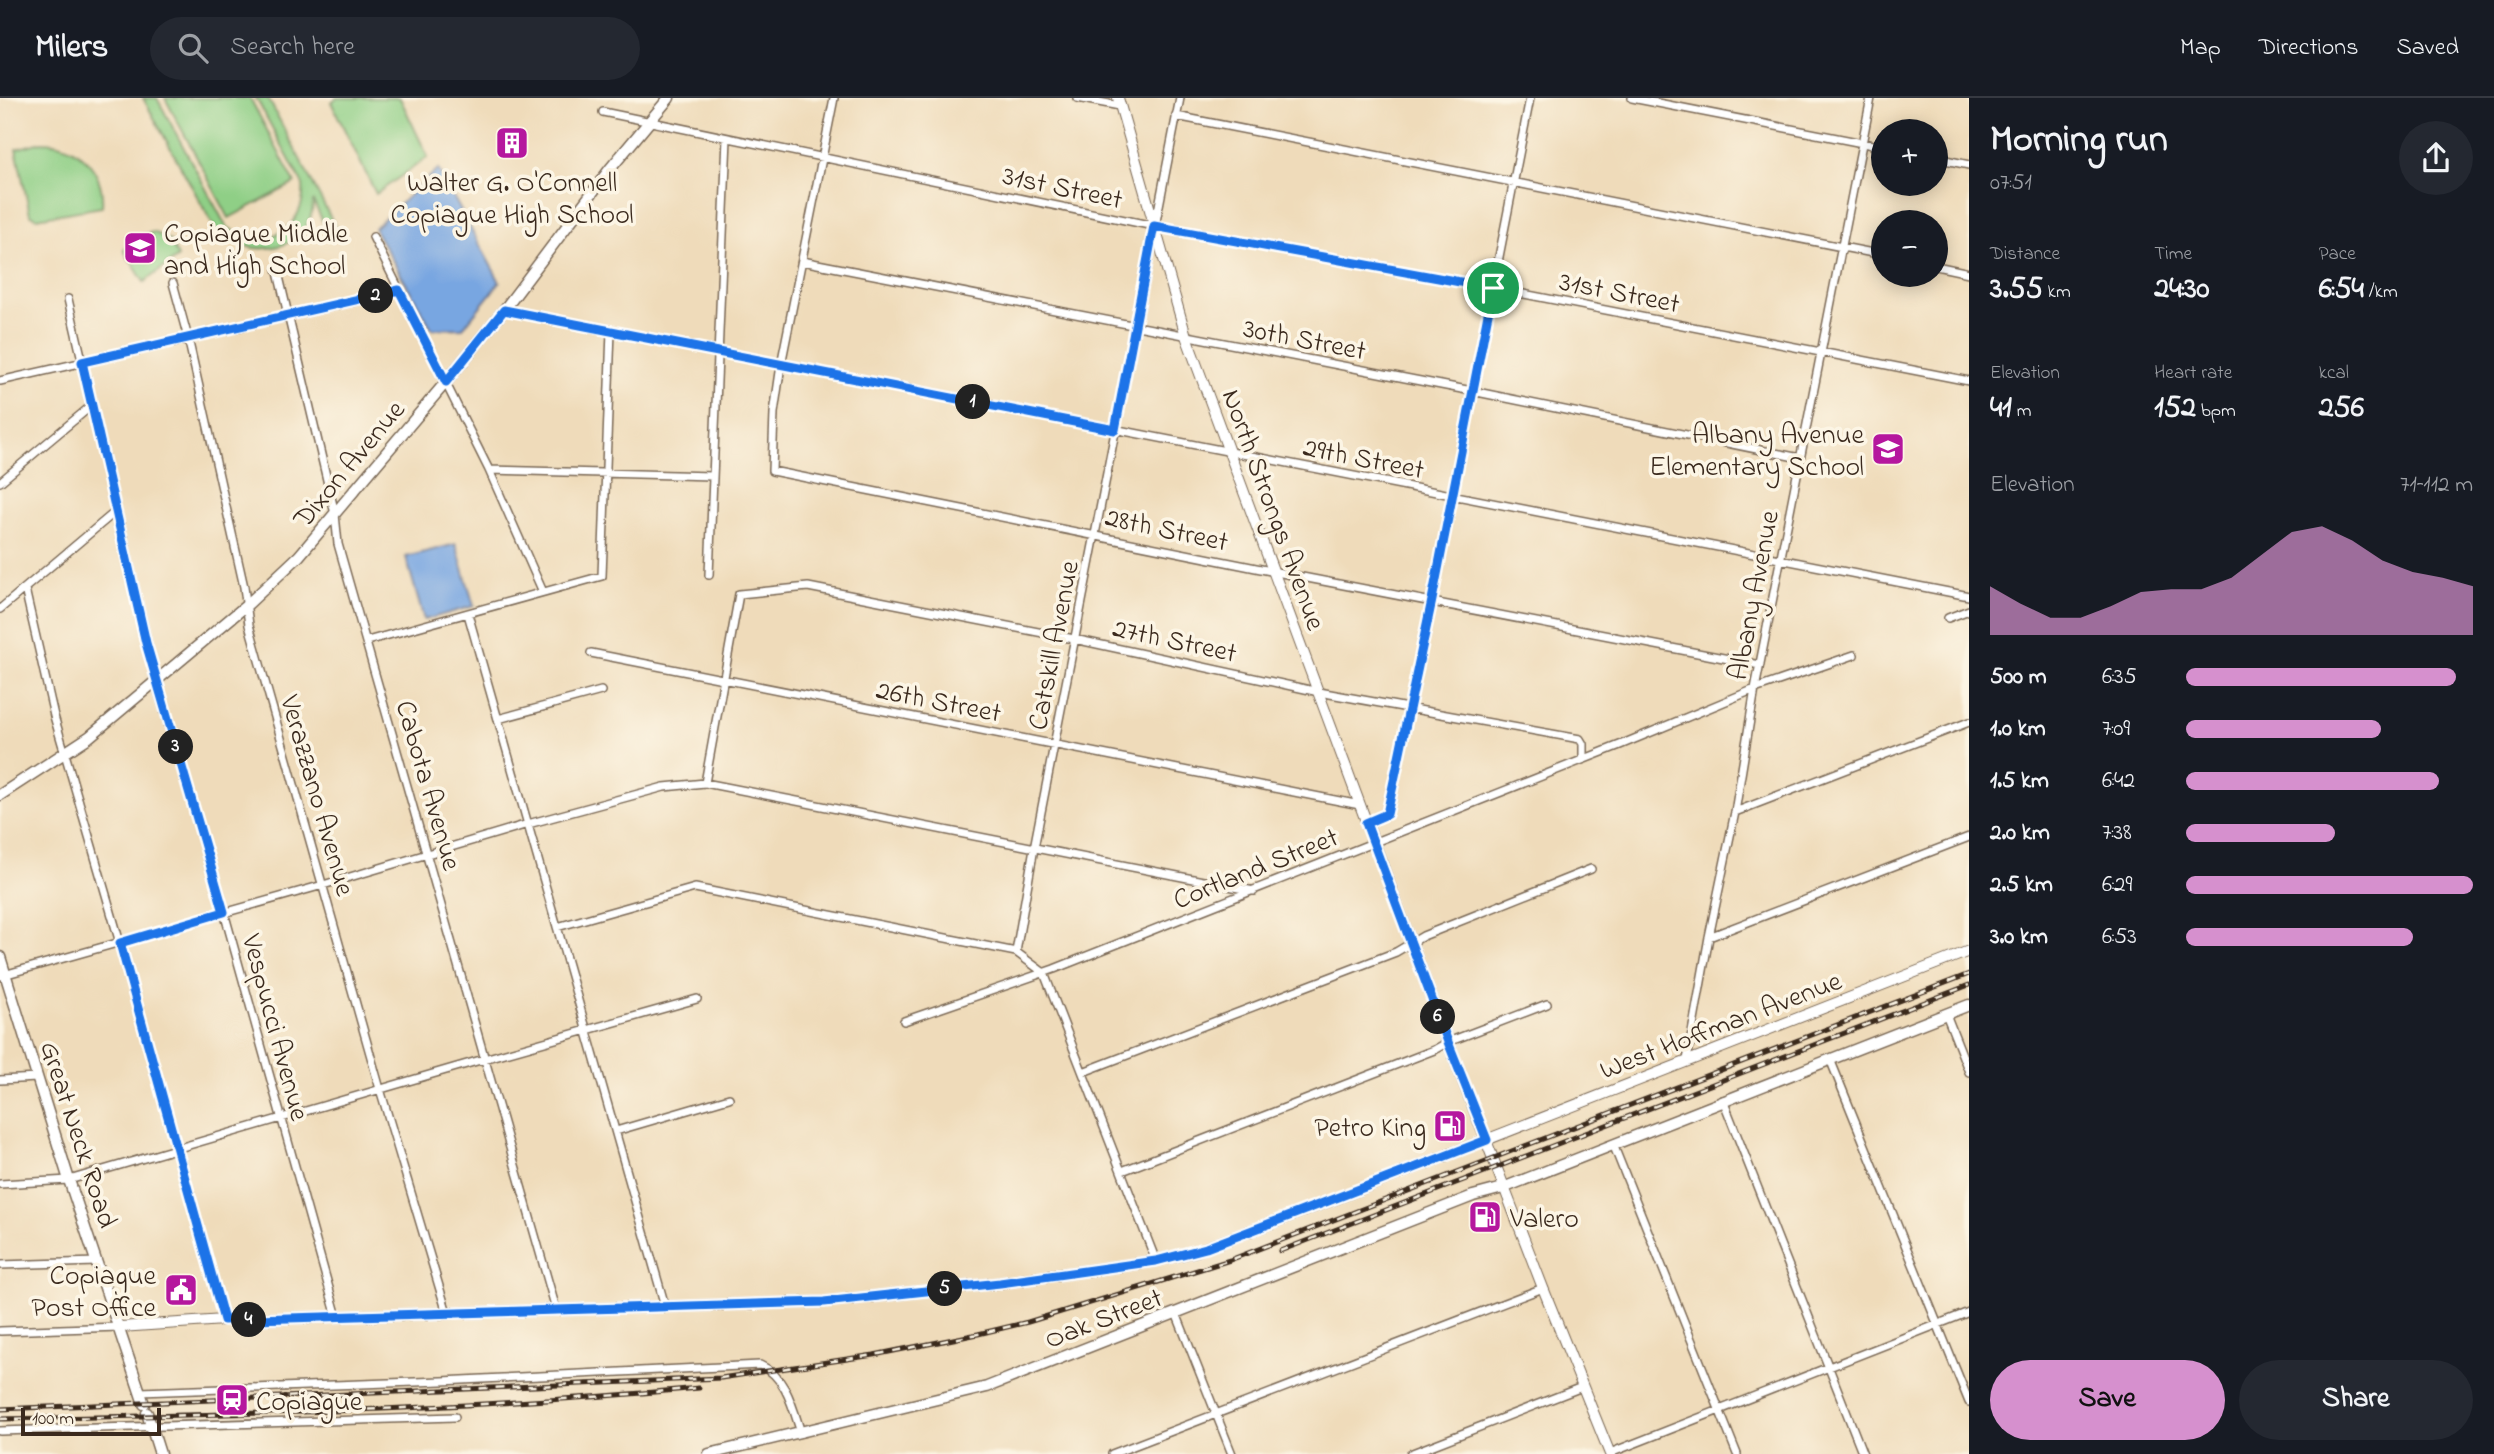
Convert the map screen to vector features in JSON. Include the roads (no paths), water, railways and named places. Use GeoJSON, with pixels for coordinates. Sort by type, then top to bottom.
{"type":"FeatureCollection","features":[{"type":"Feature","properties":{"kind":"main road","name":"Dixon Avenue"},"geometry":{"type":"LineString","coordinates":[[0,795],[65,754],[156,682],[299,556],[446,382],[668,98]]}},
{"type":"Feature","properties":{"kind":"main road","name":"Great Neck Road"},"geometry":{"type":"LineString","coordinates":[[0,957],[3,976],[160,1454]]}},
{"type":"Feature","properties":{"kind":"main road"},"geometry":{"type":"LineString","coordinates":[[1503,1188],[1969,1005]]}},
{"type":"Feature","properties":{"kind":"main road","name":"Oak Street"},"geometry":{"type":"LineString","coordinates":[[709,1454],[987,1387],[1473,1196],[1503,1188]]}},
{"type":"Feature","properties":{"kind":"street"},"geometry":{"type":"LineString","coordinates":[[781,365],[834,98]]}},
{"type":"Feature","properties":{"kind":"street"},"geometry":{"type":"LineString","coordinates":[[1077,98],[1119,102]]}},
{"type":"Feature","properties":{"kind":"street","name":"Catskill Avenue"},"geometry":{"type":"LineString","coordinates":[[1016,952],[1180,98]]}},
{"type":"Feature","properties":{"kind":"street"},"geometry":{"type":"LineString","coordinates":[[1366,823],[1387,814],[1453,496],[1530,98]]}},
{"type":"Feature","properties":{"kind":"street"},"geometry":{"type":"LineString","coordinates":[[1632,98],[1871,145]]}},
{"type":"Feature","properties":{"kind":"street","name":"Albany Avenue"},"geometry":{"type":"LineString","coordinates":[[1687,1060],[1735,812],[1759,665],[1871,98]]}},
{"type":"Feature","properties":{"kind":"street","name":"North Strongs Avenue"},"geometry":{"type":"LineString","coordinates":[[1119,102],[1186,336],[1503,1188],[1610,1453]]}},
{"type":"Feature","properties":{"kind":"street","name":"31st Street"},"geometry":{"type":"LineString","coordinates":[[603,112],[1154,226],[1493,288],[1969,381]]}},
{"type":"Feature","properties":{"kind":"street"},"geometry":{"type":"LineString","coordinates":[[1176,116],[1871,253]]}},
{"type":"Feature","properties":{"kind":"street"},"geometry":{"type":"LineString","coordinates":[[709,575],[727,138]]}},
{"type":"Feature","properties":{"kind":"street"},"geometry":{"type":"LineString","coordinates":[[1948,161],[1969,165]]}},
{"type":"Feature","properties":{"kind":"street"},"geometry":{"type":"LineString","coordinates":[[373,237],[489,470],[544,592]]}},
{"type":"Feature","properties":{"kind":"street","name":"30th Street"},"geometry":{"type":"LineString","coordinates":[[802,261],[1472,391],[1800,458]]}},
{"type":"Feature","properties":{"kind":"street","name":"Cabota Avenue"},"geometry":{"type":"LineString","coordinates":[[277,268],[335,514],[338,544],[556,1309]]}},
{"type":"Feature","properties":{"kind":"street"},"geometry":{"type":"LineString","coordinates":[[1948,268],[1969,272]]}},
{"type":"Feature","properties":{"kind":"street","name":"Verazzano Avenue"},"geometry":{"type":"LineString","coordinates":[[173,283],[188,338],[247,604],[249,625],[380,1089],[447,1313]]}},
{"type":"Feature","properties":{"kind":"street"},"geometry":{"type":"LineString","coordinates":[[0,381],[399,290]]}},
{"type":"Feature","properties":{"kind":"street","name":"Vespucci Avenue"},"geometry":{"type":"LineString","coordinates":[[68,299],[156,682],[224,912],[337,1317]]}},
{"type":"Feature","properties":{"kind":"street","name":"29th Street"},"geometry":{"type":"LineString","coordinates":[[504,310],[1969,596]]}},
{"type":"Feature","properties":{"kind":"street"},"geometry":{"type":"LineString","coordinates":[[367,641],[602,576],[611,331]]}},
{"type":"Feature","properties":{"kind":"street","name":"28th Street"},"geometry":{"type":"LineString","coordinates":[[781,365],[774,412],[772,471],[1759,665]]}},
{"type":"Feature","properties":{"kind":"street"},"geometry":{"type":"LineString","coordinates":[[0,482],[91,406]]}},
{"type":"Feature","properties":{"kind":"street"},"geometry":{"type":"LineString","coordinates":[[489,470],[712,476]]}},
{"type":"Feature","properties":{"kind":"street"},"geometry":{"type":"LineString","coordinates":[[0,609],[115,512]]}},
{"type":"Feature","properties":{"kind":"street","name":"27th Street"},"geometry":{"type":"LineString","coordinates":[[724,680],[739,594],[808,587],[1074,639],[1319,692],[1580,739],[1583,759]]}},
{"type":"Feature","properties":{"kind":"street"},"geometry":{"type":"LineString","coordinates":[[25,589],[43,673],[65,754],[224,1320]]}},
{"type":"Feature","properties":{"kind":"street"},"geometry":{"type":"LineString","coordinates":[[1948,618],[1969,610]]}},
{"type":"Feature","properties":{"kind":"street"},"geometry":{"type":"LineString","coordinates":[[468,614],[666,1306]]}},
{"type":"Feature","properties":{"kind":"street","name":"26th Street"},"geometry":{"type":"LineString","coordinates":[[591,653],[1360,804]]}},
{"type":"Feature","properties":{"kind":"street","name":"Cortland Street"},"geometry":{"type":"LineString","coordinates":[[904,1021],[1044,973],[1755,689],[1854,654]]}},
{"type":"Feature","properties":{"kind":"street"},"geometry":{"type":"LineString","coordinates":[[705,783],[724,680]]}},
{"type":"Feature","properties":{"kind":"street"},"geometry":{"type":"LineString","coordinates":[[498,719],[601,691]]}},
{"type":"Feature","properties":{"kind":"street"},"geometry":{"type":"LineString","coordinates":[[1735,812],[1969,722]]}},
{"type":"Feature","properties":{"kind":"street"},"geometry":{"type":"LineString","coordinates":[[3,976],[528,824],[664,787],[705,783],[1254,891]]}},
{"type":"Feature","properties":{"kind":"street"},"geometry":{"type":"LineString","coordinates":[[1709,937],[1969,836]]}},
{"type":"Feature","properties":{"kind":"street"},"geometry":{"type":"LineString","coordinates":[[1083,1072],[1396,952],[1423,936],[1591,869]]}},
{"type":"Feature","properties":{"kind":"street"},"geometry":{"type":"LineString","coordinates":[[557,927],[695,888],[1016,952],[1044,973],[1156,1261]]}},
{"type":"Feature","properties":{"kind":"street","name":"West Hoffman Avenue"},"geometry":{"type":"LineString","coordinates":[[120,1327],[224,1320],[824,1302],[1156,1261],[1206,1248],[1969,951]]}},
{"type":"Feature","properties":{"kind":"street"},"geometry":{"type":"LineString","coordinates":[[0,1185],[69,1180],[696,999]]}},
{"type":"Feature","properties":{"kind":"street"},"geometry":{"type":"LineString","coordinates":[[1122,1171],[1547,1004]]}},
{"type":"Feature","properties":{"kind":"street"},"geometry":{"type":"LineString","coordinates":[[1946,1014],[1969,1072]]}},
{"type":"Feature","properties":{"kind":"street"},"geometry":{"type":"LineString","coordinates":[[1830,1059],[1969,1402]]}},
{"type":"Feature","properties":{"kind":"street"},"geometry":{"type":"LineString","coordinates":[[0,1080],[37,1078]]}},
{"type":"Feature","properties":{"kind":"street"},"geometry":{"type":"LineString","coordinates":[[616,1131],[729,1098]]}},
{"type":"Feature","properties":{"kind":"street"},"geometry":{"type":"LineString","coordinates":[[1723,1100],[1863,1454]]}},
{"type":"Feature","properties":{"kind":"street"},"geometry":{"type":"LineString","coordinates":[[1613,1144],[1737,1454]]}},
{"type":"Feature","properties":{"kind":"street"},"geometry":{"type":"LineString","coordinates":[[0,1265],[98,1262]]}},
{"type":"Feature","properties":{"kind":"street"},"geometry":{"type":"LineString","coordinates":[[1112,1454],[1543,1288]]}},
{"type":"Feature","properties":{"kind":"street"},"geometry":{"type":"LineString","coordinates":[[1610,1453],[1969,1312]]}},
{"type":"Feature","properties":{"kind":"street"},"geometry":{"type":"LineString","coordinates":[[1176,1313],[1232,1454]]}},
{"type":"Feature","properties":{"kind":"street"},"geometry":{"type":"LineString","coordinates":[[0,1331],[120,1327]]}},
{"type":"Feature","properties":{"kind":"street"},"geometry":{"type":"LineString","coordinates":[[144,1403],[442,1381],[760,1366],[772,1370],[790,1398],[801,1433]]}},
{"type":"Feature","properties":{"kind":"street"},"geometry":{"type":"LineString","coordinates":[[1410,1454],[1582,1387]]}},
{"type":"Feature","properties":{"kind":"street"},"geometry":{"type":"LineString","coordinates":[[0,1431],[455,1417]]}},
{"type":"Feature","properties":{"kind":"water"},"geometry":{"type":"Polygon","coordinates":[[[438,169],[500,282],[463,328],[432,329],[374,228],[438,169]]]}},
{"type":"Feature","properties":{"kind":"water"},"geometry":{"type":"Polygon","coordinates":[[[456,544],[474,606],[424,620],[406,557],[456,544]]]}},
{"type":"Feature","properties":{"kind":"railway"},"geometry":{"type":"LineString","coordinates":[[0,1409],[721,1378],[874,1355],[978,1334],[1028,1322],[1230,1260],[1969,974]]}},
{"type":"Feature","properties":{"kind":"railway"},"geometry":{"type":"LineString","coordinates":[[1280,1251],[1969,985]]}},
{"type":"Feature","properties":{"kind":"railway"},"geometry":{"type":"LineString","coordinates":[[0,1419],[437,1406],[699,1388]]}},
{"type":"Feature","properties":{"kind":"place","name":"Walter G. O'Connell Copiague High School"},"geometry":{"type":"Point","coordinates":[512,143]}},
{"type":"Feature","properties":{"kind":"place","name":"Copiague Middle and High School"},"geometry":{"type":"Point","coordinates":[140,248]}},
{"type":"Feature","properties":{"kind":"place","name":"Albany Avenue Elementary School"},"geometry":{"type":"Point","coordinates":[1888,449]}},
{"type":"Feature","properties":{"kind":"place","name":"Petro King"},"geometry":{"type":"Point","coordinates":[1450,1126]}},
{"type":"Feature","properties":{"kind":"place","name":"Valero"},"geometry":{"type":"Point","coordinates":[1485,1217]}},
{"type":"Feature","properties":{"kind":"place","name":"Copiague Post Office"},"geometry":{"type":"Point","coordinates":[181,1290]}},
{"type":"Feature","properties":{"kind":"place","name":"Copiague"},"geometry":{"type":"Point","coordinates":[232,1400]}}]}
